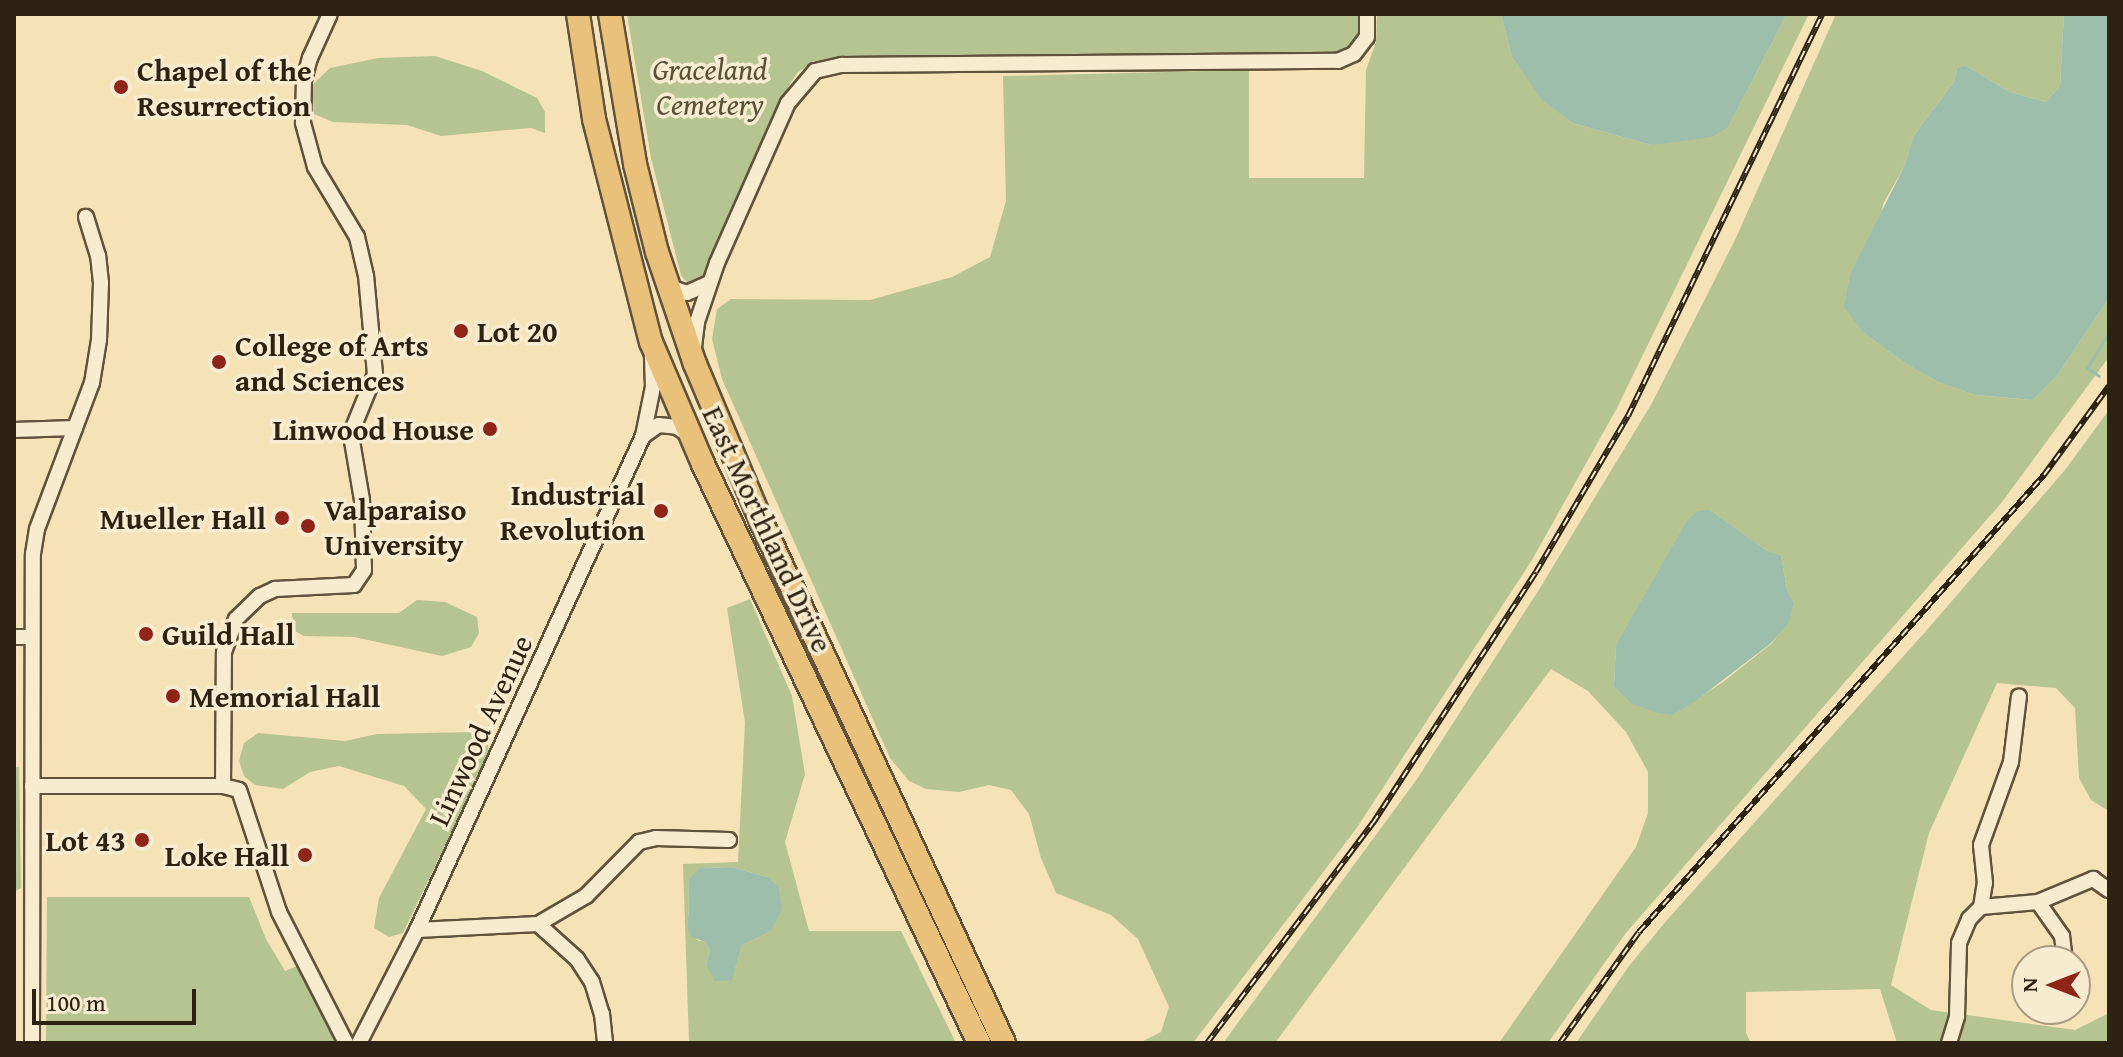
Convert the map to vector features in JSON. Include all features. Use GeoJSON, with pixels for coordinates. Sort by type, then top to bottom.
{"type":"FeatureCollection","features":[{"type":"Feature","properties":{"kind":"highway","name":"East Morthland Drive"},"geometry":{"type":"LineString","coordinates":[[578,14],[594,119],[651,342],[689,435],[979,1043]]}},
{"type":"Feature","properties":{"kind":"highway","name":"East Morthland Drive"},"geometry":{"type":"LineString","coordinates":[[610,14],[635,164],[667,286],[693,360],[761,521],[1004,1043]]}},
{"type":"Feature","properties":{"kind":"street"},"geometry":{"type":"LineString","coordinates":[[223,786],[224,652],[236,619],[260,596],[275,589],[354,585],[364,570],[362,500],[352,441],[353,428],[375,374],[366,276],[357,237],[315,167],[303,123],[307,69],[330,14]]}},
{"type":"Feature","properties":{"kind":"street"},"geometry":{"type":"LineString","coordinates":[[693,360],[695,334],[709,283],[788,103],[815,71],[842,65],[1338,61],[1354,54],[1367,37],[1367,14]]}},
{"type":"Feature","properties":{"kind":"street"},"geometry":{"type":"LineString","coordinates":[[32,1043],[34,541],[92,383],[102,311],[98,256],[86,217]]}},
{"type":"Feature","properties":{"kind":"street"},"geometry":{"type":"LineString","coordinates":[[667,286],[687,293],[709,283]]}},
{"type":"Feature","properties":{"kind":"street","name":"Linwood Avenue"},"geometry":{"type":"LineString","coordinates":[[359,1043],[417,930],[643,436],[653,387],[651,342]]}},
{"type":"Feature","properties":{"kind":"street"},"geometry":{"type":"LineString","coordinates":[[643,436],[659,425],[677,427],[689,435]]}},
{"type":"Feature","properties":{"kind":"street"},"geometry":{"type":"LineString","coordinates":[[14,430],[75,428]]}},
{"type":"Feature","properties":{"kind":"street"},"geometry":{"type":"LineString","coordinates":[[14,637],[32,637]]}},
{"type":"Feature","properties":{"kind":"street"},"geometry":{"type":"LineString","coordinates":[[1949,1043],[1957,1016],[1959,943],[1969,919],[1981,907],[1985,883],[1981,845],[2011,762],[2019,696]]}},
{"type":"Feature","properties":{"kind":"street"},"geometry":{"type":"LineString","coordinates":[[32,786],[223,786],[239,790],[279,912],[346,1043]]}},
{"type":"Feature","properties":{"kind":"street"},"geometry":{"type":"LineString","coordinates":[[417,930],[538,924],[586,896],[639,842],[656,838],[729,840]]}},
{"type":"Feature","properties":{"kind":"street"},"geometry":{"type":"LineString","coordinates":[[1981,907],[2038,902],[2093,879],[2109,890]]}},
{"type":"Feature","properties":{"kind":"street"},"geometry":{"type":"LineString","coordinates":[[2038,902],[2062,936],[2063,945]]}},
{"type":"Feature","properties":{"kind":"street"},"geometry":{"type":"LineString","coordinates":[[538,924],[577,959],[592,982],[602,1014],[605,1043]]}},
{"type":"Feature","properties":{"kind":"green space","name":"Graceland Cemetery"},"geometry":{"type":"Polygon","coordinates":[[[627,14],[1361,14],[1362,24],[1354,44],[1330,55],[814,61],[797,73],[791,82],[702,281],[690,286],[681,275],[651,158],[627,14]]]}},
{"type":"Feature","properties":{"kind":"green space"},"geometry":{"type":"Polygon","coordinates":[[[1377,14],[1501,14],[1512,57],[1543,100],[1572,123],[1651,145],[1728,127],[1787,14],[1809,14],[1617,408],[1532,560],[1356,829],[1193,1043],[1139,1043],[1161,1032],[1169,1007],[1138,939],[1111,915],[1056,893],[1041,858],[1029,814],[1011,790],[989,785],[959,792],[926,789],[909,781],[890,758],[722,379],[712,339],[717,309],[731,299],[870,300],[952,277],[990,257],[1006,201],[1003,76],[1249,70],[1249,178],[1364,178],[1366,70],[1376,42],[1377,14]]]}},
{"type":"Feature","properties":{"kind":"green space"},"geometry":{"type":"Polygon","coordinates":[[[1836,14],[2064,14],[2060,86],[2046,102],[2010,92],[1965,65],[1957,68],[1954,82],[1914,135],[1904,167],[1883,204],[1864,333],[1906,364],[1938,382],[1975,395],[2033,400],[2056,377],[2109,298],[2109,357],[2002,502],[1625,934],[1548,1043],[1499,1043],[1636,847],[1648,813],[1648,772],[1626,732],[1588,691],[1551,669],[1275,1043],[1223,1043],[1417,779],[1540,588],[1652,403],[1734,242],[1836,14]],[[1710,510],[1616,645],[1614,686],[1672,715],[1723,682],[1771,644],[1787,624],[1794,603],[1787,590],[1781,555],[1766,550],[1710,510]]]}},
{"type":"Feature","properties":{"kind":"green space"},"geometry":{"type":"Polygon","coordinates":[[[435,56],[482,71],[537,98],[545,112],[545,133],[531,128],[441,136],[407,125],[333,122],[314,114],[312,85],[330,68],[378,58],[435,56]]]}},
{"type":"Feature","properties":{"kind":"green space"},"geometry":{"type":"Polygon","coordinates":[[[2109,410],[2109,811],[2091,800],[2079,778],[2075,708],[2056,688],[1997,683],[1929,833],[1891,985],[1931,1010],[2011,1021],[2011,1025],[2075,1030],[2091,1025],[2091,1022],[2109,1013],[2109,1043],[1897,1043],[1880,989],[1746,992],[1746,1033],[1751,1043],[1576,1043],[1629,966],[1667,920],[1926,631],[2065,470],[2109,410]]]}},
{"type":"Feature","properties":{"kind":"green space"},"geometry":{"type":"Polygon","coordinates":[[[750,599],[792,696],[805,774],[785,842],[809,931],[901,931],[956,1043],[689,1043],[683,864],[738,862],[745,722],[727,608],[750,599]],[[732,867],[700,868],[689,885],[688,915],[697,940],[705,942],[710,950],[706,965],[734,972],[742,945],[771,931],[767,877],[732,867]]]}},
{"type":"Feature","properties":{"kind":"green space"},"geometry":{"type":"Polygon","coordinates":[[[417,600],[445,602],[477,617],[479,633],[471,647],[442,656],[354,637],[304,636],[293,630],[292,613],[399,613],[417,600]]]}},
{"type":"Feature","properties":{"kind":"green space"},"geometry":{"type":"Polygon","coordinates":[[[473,732],[487,740],[489,754],[403,933],[389,937],[374,928],[379,898],[426,809],[404,786],[339,766],[310,772],[283,789],[255,785],[244,776],[239,761],[244,743],[258,733],[345,741],[377,734],[473,732]]]}},
{"type":"Feature","properties":{"kind":"green space"},"geometry":{"type":"Polygon","coordinates":[[[14,767],[19,767],[21,888],[14,892],[14,767]]]}},
{"type":"Feature","properties":{"kind":"green space"},"geometry":{"type":"Polygon","coordinates":[[[47,897],[249,897],[266,939],[285,971],[297,966],[331,1028],[335,1043],[46,1043],[47,897]]]}},
{"type":"Feature","properties":{"kind":"shaded area"},"geometry":{"type":"Polygon","coordinates":[[[1501,14],[1787,14],[1728,127],[1712,137],[1651,145],[1572,123],[1542,100],[1512,57],[1501,14]]]}},
{"type":"Feature","properties":{"kind":"shaded area"},"geometry":{"type":"Polygon","coordinates":[[[2064,14],[2109,14],[2109,298],[2056,377],[2033,400],[1975,395],[1938,382],[1906,364],[1864,333],[1844,307],[1851,272],[1904,167],[1914,135],[1954,82],[1957,68],[1965,65],[2010,92],[2046,102],[2060,86],[2064,14]]]}},
{"type":"Feature","properties":{"kind":"shaded area"},"geometry":{"type":"Polygon","coordinates":[[[1710,510],[1766,550],[1781,555],[1787,590],[1794,603],[1788,624],[1770,644],[1694,702],[1672,715],[1658,713],[1632,704],[1614,686],[1616,645],[1688,519],[1698,511],[1710,510]]]}},
{"type":"Feature","properties":{"kind":"shaded area"},"geometry":{"type":"Polygon","coordinates":[[[732,867],[767,877],[778,886],[782,908],[771,931],[742,945],[732,980],[715,981],[706,965],[710,950],[705,942],[690,936],[689,879],[700,868],[732,867]]]}},
{"type":"Feature","properties":{"kind":"waterway"},"geometry":{"type":"LineString","coordinates":[[2099,376],[2087,368],[2109,332]]}},
{"type":"Feature","properties":{"kind":"railway"},"geometry":{"type":"LineString","coordinates":[[1207,1043],[1373,823],[1536,572],[1628,416],[1822,14]]}},
{"type":"Feature","properties":{"kind":"railway"},"geometry":{"type":"LineString","coordinates":[[1560,1043],[1639,932],[2044,475],[2109,386]]}},
{"type":"Feature","properties":{"kind":"place","name":"Chapel of the Resurrection"},"geometry":{"type":"Point","coordinates":[121,87]}},
{"type":"Feature","properties":{"kind":"place","name":"Lot 20"},"geometry":{"type":"Point","coordinates":[461,331]}},
{"type":"Feature","properties":{"kind":"place","name":"College of Arts and Sciences"},"geometry":{"type":"Point","coordinates":[219,362]}},
{"type":"Feature","properties":{"kind":"place","name":"Linwood House"},"geometry":{"type":"Point","coordinates":[490,429]}},
{"type":"Feature","properties":{"kind":"place","name":"Industrial Revolution"},"geometry":{"type":"Point","coordinates":[661,511]}},
{"type":"Feature","properties":{"kind":"place","name":"Mueller Hall"},"geometry":{"type":"Point","coordinates":[282,518]}},
{"type":"Feature","properties":{"kind":"place","name":"Valparaiso University"},"geometry":{"type":"Point","coordinates":[308,526]}},
{"type":"Feature","properties":{"kind":"place","name":"Guild Hall"},"geometry":{"type":"Point","coordinates":[146,634]}},
{"type":"Feature","properties":{"kind":"place","name":"Memorial Hall"},"geometry":{"type":"Point","coordinates":[173,696]}},
{"type":"Feature","properties":{"kind":"place","name":"Lot 43"},"geometry":{"type":"Point","coordinates":[142,840]}},
{"type":"Feature","properties":{"kind":"place","name":"Loke Hall"},"geometry":{"type":"Point","coordinates":[305,855]}}]}
